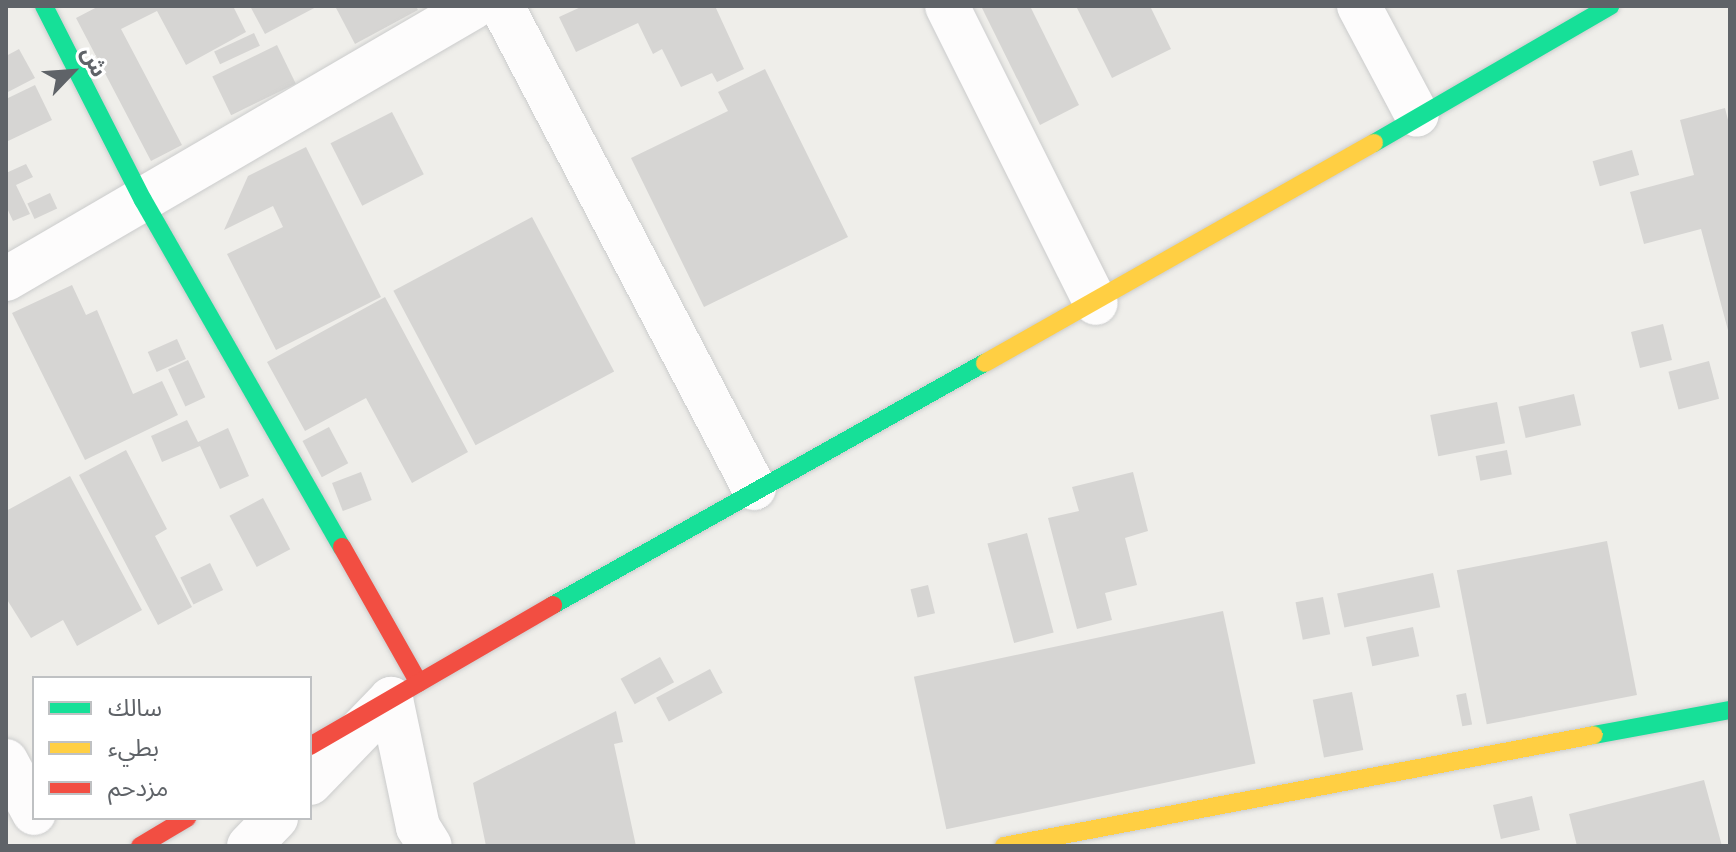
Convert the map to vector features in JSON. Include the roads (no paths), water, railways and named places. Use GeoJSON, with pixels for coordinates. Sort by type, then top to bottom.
{"type":"FeatureCollection","features":[{"type":"Feature","properties":{"kind":"main road"},"geometry":{"type":"LineString","coordinates":[[44,6],[143,200],[405,691]]}},
{"type":"Feature","properties":{"kind":"main road"},"geometry":{"type":"LineString","coordinates":[[312,745],[754,488],[1096,303],[1610,6]]}},
{"type":"Feature","properties":{"kind":"main road"},"geometry":{"type":"LineString","coordinates":[[1004,846],[1730,710]]}},
{"type":"Feature","properties":{"kind":"main road"},"geometry":{"type":"LineString","coordinates":[[140,846],[184,820]]}},
{"type":"Feature","properties":{"kind":"street"},"geometry":{"type":"LineString","coordinates":[[6,279],[475,6]]}},
{"type":"Feature","properties":{"kind":"street"},"geometry":{"type":"LineString","coordinates":[[502,6],[754,488]]}},
{"type":"Feature","properties":{"kind":"street"},"geometry":{"type":"LineString","coordinates":[[947,6],[1096,303]]}},
{"type":"Feature","properties":{"kind":"street"},"geometry":{"type":"LineString","coordinates":[[1359,6],[1417,115]]}},
{"type":"Feature","properties":{"kind":"street"},"geometry":{"type":"LineString","coordinates":[[312,781],[405,691]]}},
{"type":"Feature","properties":{"kind":"street"},"geometry":{"type":"LineString","coordinates":[[405,691],[418,827],[430,846]]}},
{"type":"Feature","properties":{"kind":"street"},"geometry":{"type":"LineString","coordinates":[[6,761],[32,809]]}},
{"type":"Feature","properties":{"kind":"street"},"geometry":{"type":"LineString","coordinates":[[38,820],[52,846]]}},
{"type":"Feature","properties":{"kind":"street"},"geometry":{"type":"LineString","coordinates":[[249,846],[274,820]]}}]}
